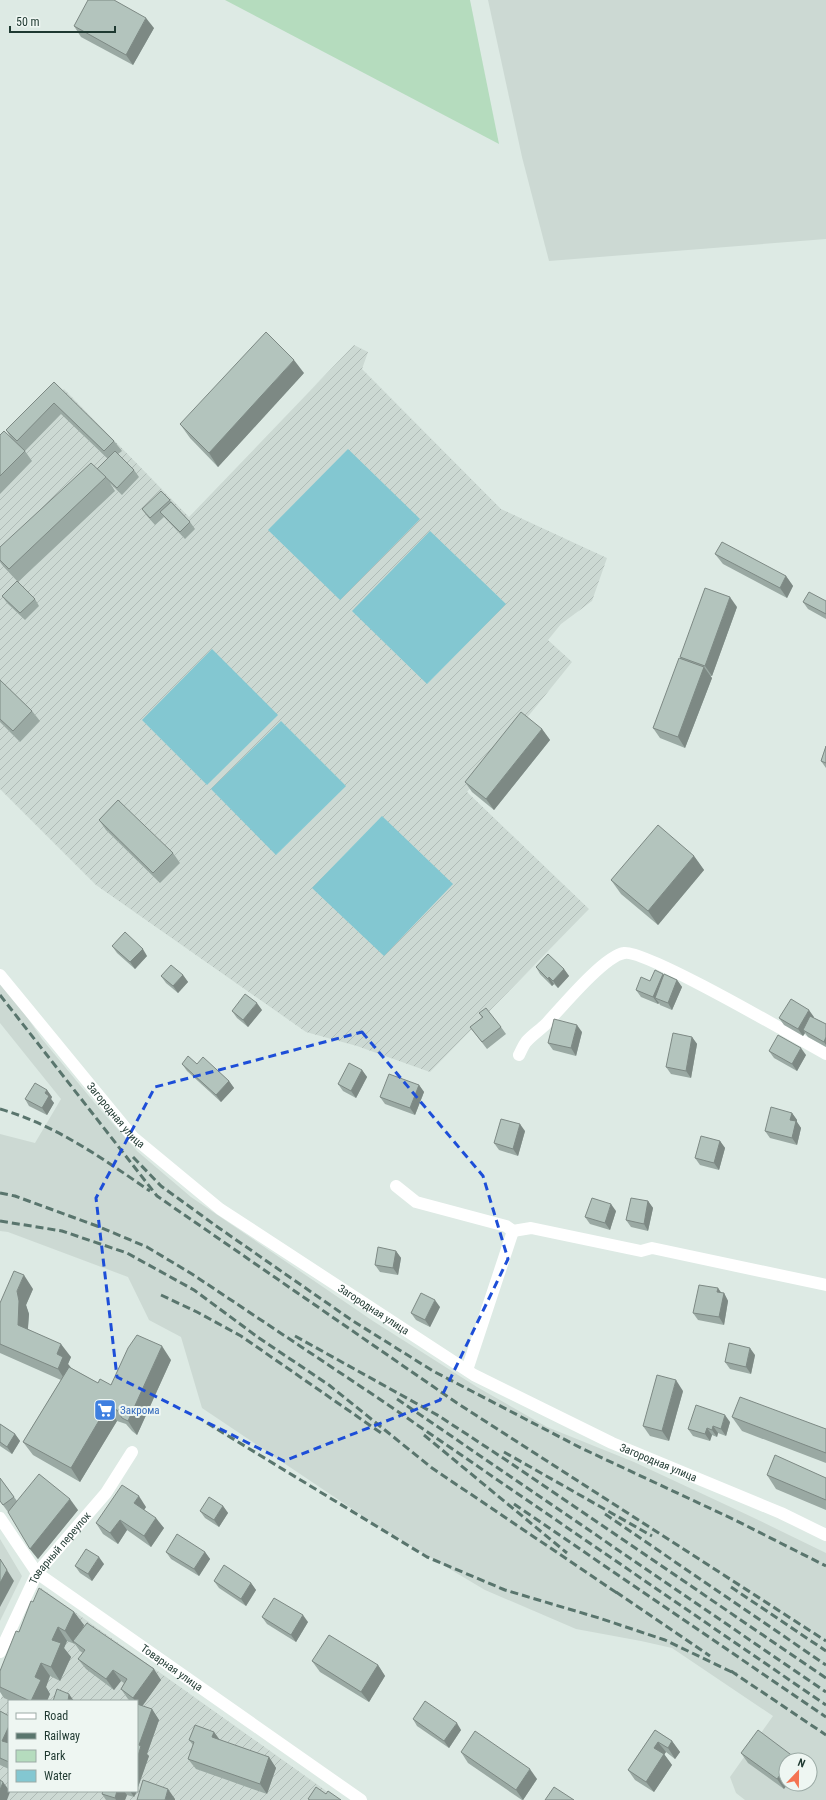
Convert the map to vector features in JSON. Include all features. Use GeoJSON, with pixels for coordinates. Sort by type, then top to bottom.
{"type":"FeatureCollection","features":[{"type":"Feature","properties":{"kind":"street"},"geometry":{"type":"LineString","coordinates":[[519,1056],[525,1043],[545,1025],[572,994],[613,957],[625,952],[644,957],[697,983],[826,1054]]}},
{"type":"Feature","properties":{"kind":"street","name":"Загородная улица"},"geometry":{"type":"LineString","coordinates":[[0,975],[133,1137],[216,1206],[467,1370],[612,1443],[781,1513],[826,1535]]}},
{"type":"Feature","properties":{"kind":"street"},"geometry":{"type":"LineString","coordinates":[[396,1186],[416,1202],[506,1226],[513,1231],[532,1228],[641,1251],[652,1248],[826,1286]]}},
{"type":"Feature","properties":{"kind":"street"},"geometry":{"type":"LineString","coordinates":[[467,1370],[513,1231]]}},
{"type":"Feature","properties":{"kind":"street","name":"Товарный переулок"},"geometry":{"type":"LineString","coordinates":[[0,1652],[37,1573],[106,1494],[132,1452]]}},
{"type":"Feature","properties":{"kind":"street","name":"Товарная улица"},"geometry":{"type":"LineString","coordinates":[[0,1518],[37,1573],[361,1800]]}},
{"type":"Feature","properties":{"kind":"highlighted area"},"geometry":{"type":"Polygon","coordinates":[[[362,1032],[483,1176],[508,1259],[440,1400],[284,1461],[117,1377],[96,1198],[155,1087],[362,1032]]]}},
{"type":"Feature","properties":{"kind":"shaded area"},"geometry":{"type":"Polygon","coordinates":[[[488,0],[826,0],[826,239],[549,261],[522,157],[488,0]]]}},
{"type":"Feature","properties":{"kind":"shaded area"},"geometry":{"type":"Polygon","coordinates":[[[354,345],[368,352],[362,369],[501,509],[607,558],[592,601],[561,624],[548,640],[572,662],[467,792],[589,909],[430,1072],[357,1046],[306,1032],[96,885],[0,789],[0,452],[64,389],[189,517],[354,345]]]}},
{"type":"Feature","properties":{"kind":"shaded area"},"geometry":{"type":"Polygon","coordinates":[[[0,978],[42,1039],[98,1107],[137,1151],[191,1197],[373,1321],[477,1387],[547,1427],[634,1462],[826,1553],[826,1800],[745,1800],[736,1793],[730,1777],[773,1716],[672,1648],[576,1629],[485,1590],[379,1527],[202,1408],[181,1337],[149,1320],[128,1277],[8,1232],[0,1231],[0,1134],[35,1143],[61,1099],[0,1023],[0,978]]]}},
{"type":"Feature","properties":{"kind":"shaded area"},"geometry":{"type":"Polygon","coordinates":[[[0,1539],[22,1576],[0,1621],[0,1539]]]}},
{"type":"Feature","properties":{"kind":"shaded area"},"geometry":{"type":"Polygon","coordinates":[[[41,1588],[339,1800],[0,1800],[0,1701],[41,1588]]]}},
{"type":"Feature","properties":{"kind":"green space"},"geometry":{"type":"Polygon","coordinates":[[[225,0],[470,0],[499,144],[225,0]]]}},
{"type":"Feature","properties":{"kind":"water"},"geometry":{"type":"Polygon","coordinates":[[[348,449],[420,519],[340,600],[268,530],[348,449]]]}},
{"type":"Feature","properties":{"kind":"water"},"geometry":{"type":"Polygon","coordinates":[[[430,531],[506,604],[427,684],[352,611],[430,531]]]}},
{"type":"Feature","properties":{"kind":"water"},"geometry":{"type":"Polygon","coordinates":[[[212,649],[278,715],[207,785],[142,720],[212,649]]]}},
{"type":"Feature","properties":{"kind":"water"},"geometry":{"type":"Polygon","coordinates":[[[281,721],[346,786],[276,855],[211,789],[281,721]]]}},
{"type":"Feature","properties":{"kind":"water"},"geometry":{"type":"Polygon","coordinates":[[[382,816],[453,884],[384,956],[312,888],[382,816]]]}},
{"type":"Feature","properties":{"kind":"building"},"geometry":{"type":"Polygon","coordinates":[[[88,0],[114,0],[146,18],[126,55],[74,26],[88,0]]]}},
{"type":"Feature","properties":{"kind":"building"},"geometry":{"type":"Polygon","coordinates":[[[266,332],[294,360],[209,453],[180,424],[266,332]]]}},
{"type":"Feature","properties":{"kind":"building"},"geometry":{"type":"Polygon","coordinates":[[[54,382],[114,441],[104,451],[54,403],[17,441],[6,430],[54,382]]]}},
{"type":"Feature","properties":{"kind":"building"},"geometry":{"type":"Polygon","coordinates":[[[4,431],[25,451],[0,476],[0,435],[4,431]]]}},
{"type":"Feature","properties":{"kind":"building"},"geometry":{"type":"Polygon","coordinates":[[[115,451],[134,470],[117,488],[97,469],[115,451]]]}},
{"type":"Feature","properties":{"kind":"building"},"geometry":{"type":"Polygon","coordinates":[[[91,463],[106,477],[9,569],[0,560],[0,547],[91,463]]]}},
{"type":"Feature","properties":{"kind":"building"},"geometry":{"type":"Polygon","coordinates":[[[161,491],[170,500],[150,518],[142,509],[161,491]]]}},
{"type":"Feature","properties":{"kind":"building"},"geometry":{"type":"Polygon","coordinates":[[[171,502],[190,522],[180,532],[160,512],[171,502]]]}},
{"type":"Feature","properties":{"kind":"building"},"geometry":{"type":"Polygon","coordinates":[[[722,542],[786,576],[780,588],[715,554],[722,542]]]}},
{"type":"Feature","properties":{"kind":"building"},"geometry":{"type":"Polygon","coordinates":[[[17,581],[35,599],[20,613],[2,596],[17,581]]]}},
{"type":"Feature","properties":{"kind":"building"},"geometry":{"type":"Polygon","coordinates":[[[705,588],[730,597],[705,666],[680,657],[705,588]]]}},
{"type":"Feature","properties":{"kind":"building"},"geometry":{"type":"Polygon","coordinates":[[[809,592],[826,601],[826,614],[803,602],[809,592]]]}},
{"type":"Feature","properties":{"kind":"building"},"geometry":{"type":"Polygon","coordinates":[[[679,658],[704,667],[678,737],[653,728],[679,658]]]}},
{"type":"Feature","properties":{"kind":"building"},"geometry":{"type":"Polygon","coordinates":[[[0,680],[32,711],[13,731],[0,719],[0,680]]]}},
{"type":"Feature","properties":{"kind":"building"},"geometry":{"type":"Polygon","coordinates":[[[521,712],[542,729],[486,799],[465,782],[521,712]]]}},
{"type":"Feature","properties":{"kind":"building"},"geometry":{"type":"Polygon","coordinates":[[[826,746],[826,763],[821,761],[826,746]]]}},
{"type":"Feature","properties":{"kind":"building"},"geometry":{"type":"Polygon","coordinates":[[[118,800],[173,853],[153,873],[99,820],[118,800]]]}},
{"type":"Feature","properties":{"kind":"building"},"geometry":{"type":"Polygon","coordinates":[[[658,825],[694,856],[648,911],[611,880],[658,825]]]}},
{"type":"Feature","properties":{"kind":"building"},"geometry":{"type":"Polygon","coordinates":[[[125,932],[143,949],[130,962],[112,946],[125,932]]]}},
{"type":"Feature","properties":{"kind":"building"},"geometry":{"type":"Polygon","coordinates":[[[548,954],[564,969],[553,981],[549,977],[548,979],[536,967],[548,954]]]}},
{"type":"Feature","properties":{"kind":"building"},"geometry":{"type":"Polygon","coordinates":[[[171,965],[183,975],[173,986],[161,976],[171,965]]]}},
{"type":"Feature","properties":{"kind":"building"},"geometry":{"type":"Polygon","coordinates":[[[655,970],[663,974],[653,997],[636,990],[641,977],[650,981],[655,970]]]}},
{"type":"Feature","properties":{"kind":"building"},"geometry":{"type":"Polygon","coordinates":[[[664,974],[677,980],[668,1003],[655,998],[664,974]]]}},
{"type":"Feature","properties":{"kind":"building"},"geometry":{"type":"Polygon","coordinates":[[[245,994],[257,1003],[243,1020],[232,1011],[245,994]]]}},
{"type":"Feature","properties":{"kind":"building"},"geometry":{"type":"Polygon","coordinates":[[[791,999],[809,1010],[798,1029],[779,1018],[791,999]]]}},
{"type":"Feature","properties":{"kind":"building"},"geometry":{"type":"Polygon","coordinates":[[[486,1008],[501,1027],[482,1042],[470,1027],[483,1017],[479,1013],[486,1008]]]}},
{"type":"Feature","properties":{"kind":"building"},"geometry":{"type":"Polygon","coordinates":[[[810,1016],[826,1024],[826,1037],[824,1042],[803,1030],[810,1016]]]}},
{"type":"Feature","properties":{"kind":"building"},"geometry":{"type":"Polygon","coordinates":[[[554,1019],[577,1025],[571,1048],[548,1043],[554,1019]]]}},
{"type":"Feature","properties":{"kind":"building"},"geometry":{"type":"Polygon","coordinates":[[[673,1033],[692,1037],[686,1071],[666,1067],[673,1033]]]}},
{"type":"Feature","properties":{"kind":"building"},"geometry":{"type":"Polygon","coordinates":[[[778,1035],[801,1048],[792,1064],[769,1051],[778,1035]]]}},
{"type":"Feature","properties":{"kind":"building"},"geometry":{"type":"Polygon","coordinates":[[[188,1056],[197,1064],[203,1057],[229,1081],[216,1095],[182,1064],[188,1056]]]}},
{"type":"Feature","properties":{"kind":"building"},"geometry":{"type":"Polygon","coordinates":[[[349,1063],[362,1070],[351,1091],[338,1084],[349,1063]]]}},
{"type":"Feature","properties":{"kind":"building"},"geometry":{"type":"Polygon","coordinates":[[[389,1074],[419,1085],[410,1108],[380,1097],[389,1074]]]}},
{"type":"Feature","properties":{"kind":"building"},"geometry":{"type":"Polygon","coordinates":[[[35,1083],[47,1090],[45,1093],[49,1096],[42,1108],[25,1099],[35,1083]]]}},
{"type":"Feature","properties":{"kind":"building"},"geometry":{"type":"Polygon","coordinates":[[[771,1107],[792,1113],[790,1120],[796,1121],[792,1138],[765,1131],[771,1107]]]}},
{"type":"Feature","properties":{"kind":"building"},"geometry":{"type":"Polygon","coordinates":[[[501,1119],[520,1124],[513,1149],[494,1143],[501,1119]]]}},
{"type":"Feature","properties":{"kind":"building"},"geometry":{"type":"Polygon","coordinates":[[[701,1136],[720,1141],[714,1163],[695,1158],[701,1136]]]}},
{"type":"Feature","properties":{"kind":"building"},"geometry":{"type":"Polygon","coordinates":[[[592,1198],[611,1204],[605,1223],[585,1217],[592,1198]]]}},
{"type":"Feature","properties":{"kind":"building"},"geometry":{"type":"Polygon","coordinates":[[[631,1198],[648,1201],[644,1224],[626,1220],[631,1198]]]}},
{"type":"Feature","properties":{"kind":"building"},"geometry":{"type":"Polygon","coordinates":[[[378,1247],[396,1251],[393,1268],[375,1265],[378,1247]]]}},
{"type":"Feature","properties":{"kind":"building"},"geometry":{"type":"Polygon","coordinates":[[[14,1271],[24,1275],[17,1291],[19,1301],[18,1325],[61,1344],[57,1354],[63,1357],[58,1369],[0,1344],[0,1303],[14,1271]]]}},
{"type":"Feature","properties":{"kind":"building"},"geometry":{"type":"Polygon","coordinates":[[[699,1285],[718,1288],[717,1292],[724,1293],[719,1317],[693,1313],[699,1285]]]}},
{"type":"Feature","properties":{"kind":"building"},"geometry":{"type":"Polygon","coordinates":[[[421,1293],[435,1300],[425,1320],[411,1313],[421,1293]]]}},
{"type":"Feature","properties":{"kind":"building","name":"Закрома"},"geometry":{"type":"Polygon","coordinates":[[[137,1335],[162,1346],[128,1421],[122,1418],[117,1410],[107,1407],[71,1468],[23,1442],[69,1367],[98,1383],[100,1379],[111,1385],[128,1348],[137,1335]]]}},
{"type":"Feature","properties":{"kind":"building"},"geometry":{"type":"Polygon","coordinates":[[[729,1343],[750,1348],[746,1367],[725,1362],[729,1343]]]}},
{"type":"Feature","properties":{"kind":"building"},"geometry":{"type":"Polygon","coordinates":[[[657,1375],[676,1380],[662,1431],[643,1426],[657,1375]]]}},
{"type":"Feature","properties":{"kind":"building"},"geometry":{"type":"Polygon","coordinates":[[[740,1397],[826,1429],[826,1453],[732,1417],[740,1397]]]}},
{"type":"Feature","properties":{"kind":"building"},"geometry":{"type":"Polygon","coordinates":[[[696,1405],[725,1415],[721,1429],[713,1426],[712,1430],[707,1428],[705,1434],[688,1429],[696,1405]]]}},
{"type":"Feature","properties":{"kind":"building"},"geometry":{"type":"Polygon","coordinates":[[[0,1424],[15,1434],[7,1447],[0,1442],[0,1424]]]}},
{"type":"Feature","properties":{"kind":"building"},"geometry":{"type":"Polygon","coordinates":[[[775,1455],[826,1478],[826,1500],[767,1475],[775,1455]]]}},
{"type":"Feature","properties":{"kind":"building"},"geometry":{"type":"Polygon","coordinates":[[[39,1474],[70,1499],[30,1549],[8,1512],[39,1474]]]}},
{"type":"Feature","properties":{"kind":"building"},"geometry":{"type":"Polygon","coordinates":[[[0,1478],[14,1497],[3,1505],[0,1501],[0,1478]]]}},
{"type":"Feature","properties":{"kind":"building"},"geometry":{"type":"Polygon","coordinates":[[[122,1485],[139,1496],[134,1503],[156,1518],[144,1536],[120,1520],[110,1533],[96,1523],[122,1485]]]}},
{"type":"Feature","properties":{"kind":"building"},"geometry":{"type":"Polygon","coordinates":[[[209,1497],[223,1506],[214,1520],[200,1511],[209,1497]]]}},
{"type":"Feature","properties":{"kind":"building"},"geometry":{"type":"Polygon","coordinates":[[[177,1534],[205,1552],[194,1569],[166,1552],[177,1534]]]}},
{"type":"Feature","properties":{"kind":"building"},"geometry":{"type":"Polygon","coordinates":[[[86,1549],[99,1557],[88,1574],[75,1566],[86,1549]]]}},
{"type":"Feature","properties":{"kind":"building"},"geometry":{"type":"Polygon","coordinates":[[[0,1559],[7,1570],[0,1583],[0,1559]]]}},
{"type":"Feature","properties":{"kind":"building"},"geometry":{"type":"Polygon","coordinates":[[[224,1565],[251,1583],[241,1599],[214,1581],[224,1565]]]}},
{"type":"Feature","properties":{"kind":"building"},"geometry":{"type":"Polygon","coordinates":[[[39,1588],[74,1612],[65,1631],[58,1627],[52,1640],[61,1643],[51,1667],[41,1663],[35,1677],[41,1680],[31,1700],[28,1700],[0,1687],[0,1671],[16,1631],[19,1632],[31,1601],[33,1602],[39,1588]]]}},
{"type":"Feature","properties":{"kind":"building"},"geometry":{"type":"Polygon","coordinates":[[[274,1598],[303,1615],[291,1635],[262,1617],[274,1598]]]}},
{"type":"Feature","properties":{"kind":"building"},"geometry":{"type":"Polygon","coordinates":[[[87,1623],[154,1669],[133,1698],[121,1689],[127,1679],[113,1670],[106,1679],[78,1659],[85,1650],[73,1641],[87,1623]]]}},
{"type":"Feature","properties":{"kind":"building"},"geometry":{"type":"Polygon","coordinates":[[[329,1635],[378,1665],[361,1692],[312,1661],[329,1635]]]}},
{"type":"Feature","properties":{"kind":"building"},"geometry":{"type":"Polygon","coordinates":[[[57,1689],[69,1694],[68,1700],[53,1700],[57,1689]]]}},
{"type":"Feature","properties":{"kind":"building"},"geometry":{"type":"Polygon","coordinates":[[[425,1701],[457,1723],[444,1741],[413,1719],[425,1701]]]}},
{"type":"Feature","properties":{"kind":"building"},"geometry":{"type":"Polygon","coordinates":[[[138,1704],[152,1709],[139,1745],[141,1746],[138,1756],[138,1704]]]}},
{"type":"Feature","properties":{"kind":"building"},"geometry":{"type":"Polygon","coordinates":[[[0,1711],[8,1715],[8,1728],[2,1741],[8,1743],[8,1762],[0,1758],[0,1711]]]}},
{"type":"Feature","properties":{"kind":"building"},"geometry":{"type":"Polygon","coordinates":[[[195,1725],[214,1732],[212,1737],[269,1757],[260,1784],[188,1759],[194,1742],[189,1740],[195,1725]]]}},
{"type":"Feature","properties":{"kind":"building"},"geometry":{"type":"Polygon","coordinates":[[[655,1730],[672,1741],[668,1748],[658,1742],[654,1748],[664,1754],[646,1782],[628,1770],[655,1730]]]}},
{"type":"Feature","properties":{"kind":"building"},"geometry":{"type":"Polygon","coordinates":[[[758,1730],[787,1752],[778,1752],[777,1779],[741,1753],[758,1730]]]}},
{"type":"Feature","properties":{"kind":"building"},"geometry":{"type":"Polygon","coordinates":[[[475,1731],[530,1769],[516,1790],[461,1752],[475,1731]]]}},
{"type":"Feature","properties":{"kind":"building"},"geometry":{"type":"Polygon","coordinates":[[[0,1780],[3,1782],[0,1790],[0,1780]]]}},
{"type":"Feature","properties":{"kind":"building"},"geometry":{"type":"Polygon","coordinates":[[[143,1780],[168,1789],[165,1800],[137,1800],[143,1780]]]}},
{"type":"Feature","properties":{"kind":"building"},"geometry":{"type":"Polygon","coordinates":[[[316,1787],[326,1794],[328,1791],[341,1800],[308,1799],[316,1787]]]}},
{"type":"Feature","properties":{"kind":"building"},"geometry":{"type":"Polygon","coordinates":[[[554,1787],[574,1800],[545,1800],[554,1787]]]}},
{"type":"Feature","properties":{"kind":"building"},"geometry":{"type":"Polygon","coordinates":[[[103,1792],[117,1792],[115,1798],[102,1794],[103,1792]]]}},
{"type":"Feature","properties":{"kind":"railway"},"geometry":{"type":"LineString","coordinates":[[0,995],[157,1196],[457,1403],[826,1641]]}},
{"type":"Feature","properties":{"kind":"railway"},"geometry":{"type":"LineString","coordinates":[[0,1109],[21,1116],[60,1134],[97,1155],[150,1191]]}},
{"type":"Feature","properties":{"kind":"railway"},"geometry":{"type":"LineString","coordinates":[[133,1157],[161,1186],[219,1228],[353,1321],[433,1371],[581,1448],[735,1520],[826,1566]]}},
{"type":"Feature","properties":{"kind":"railway"},"geometry":{"type":"LineString","coordinates":[[0,1193],[15,1196],[97,1226],[147,1247],[192,1274],[378,1398],[826,1705]]}},
{"type":"Feature","properties":{"kind":"railway"},"geometry":{"type":"LineString","coordinates":[[0,1221],[62,1231],[127,1253],[194,1290],[259,1338],[329,1385],[432,1468],[620,1595]]}},
{"type":"Feature","properties":{"kind":"railway"},"geometry":{"type":"LineString","coordinates":[[161,1295],[197,1312],[241,1336],[384,1435]]}},
{"type":"Feature","properties":{"kind":"railway"},"geometry":{"type":"LineString","coordinates":[[295,1336],[439,1416],[826,1678]]}},
{"type":"Feature","properties":{"kind":"railway"},"geometry":{"type":"LineString","coordinates":[[397,1399],[826,1692]]}},
{"type":"Feature","properties":{"kind":"railway"},"geometry":{"type":"LineString","coordinates":[[207,1423],[427,1557],[505,1590],[599,1618],[665,1640],[736,1674]]}},
{"type":"Feature","properties":{"kind":"railway"},"geometry":{"type":"LineString","coordinates":[[424,1435],[567,1553]]}},
{"type":"Feature","properties":{"kind":"railway"},"geometry":{"type":"LineString","coordinates":[[504,1452],[652,1536]]}},
{"type":"Feature","properties":{"kind":"railway"},"geometry":{"type":"LineString","coordinates":[[514,1504],[826,1717]]}},
{"type":"Feature","properties":{"kind":"railway"},"geometry":{"type":"LineString","coordinates":[[605,1514],[826,1665]]}},
{"type":"Feature","properties":{"kind":"railway"},"geometry":{"type":"LineString","coordinates":[[731,1587],[826,1651]]}},
{"type":"Feature","properties":{"kind":"railway"},"geometry":{"type":"LineString","coordinates":[[616,1592],[710,1656]]}},
{"type":"Feature","properties":{"kind":"railway"},"geometry":{"type":"LineString","coordinates":[[731,1671],[826,1735]]}},
{"type":"Feature","properties":{"kind":"place","name":"Закрома"},"geometry":{"type":"Point","coordinates":[105,1410]}}]}
